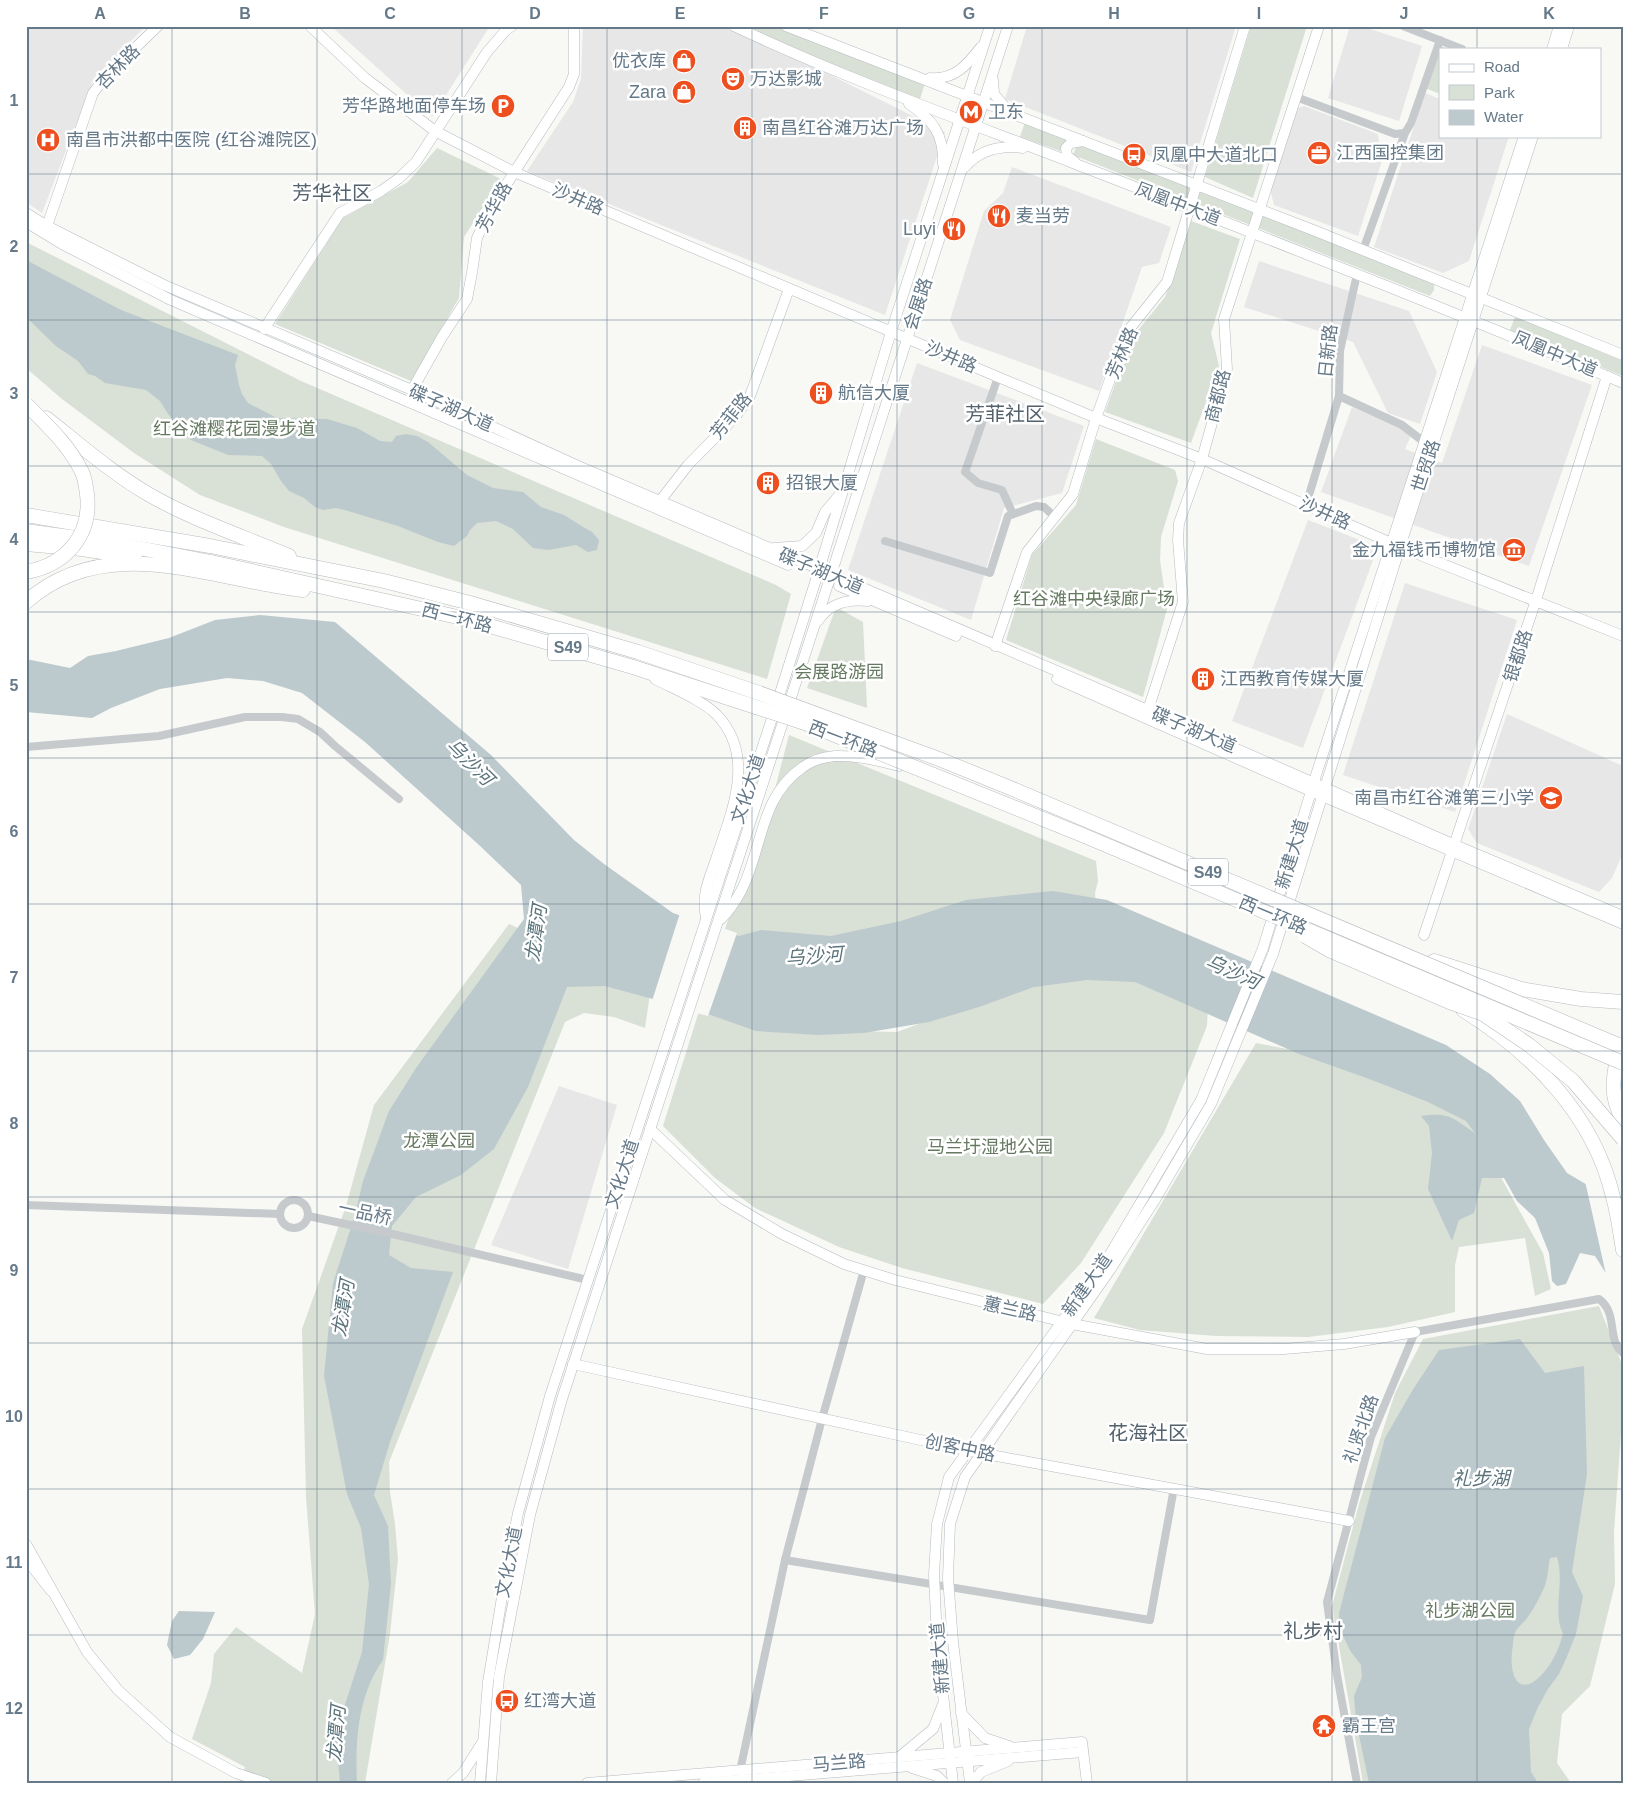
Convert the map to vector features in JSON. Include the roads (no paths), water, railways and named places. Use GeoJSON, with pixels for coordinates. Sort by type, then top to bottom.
{"type":"FeatureCollection","features":[{"type":"Feature","properties":{"kind":"highway"},"geometry":{"type":"LineString","coordinates":[[26,403],[147,494],[225,531],[320,568]]}},
{"type":"Feature","properties":{"kind":"highway"},"geometry":{"type":"LineString","coordinates":[[26,403],[64,443],[76,461],[83,473],[88,506],[85,523],[79,538],[68,552],[55,563],[26,572]]}},
{"type":"Feature","properties":{"kind":"highway","name":"西一环路"},"geometry":{"type":"LineString","coordinates":[[26,516],[210,546],[384,581],[638,652],[820,714],[1008,787],[1623,1047]]}},
{"type":"Feature","properties":{"kind":"highway","name":"西一环路"},"geometry":{"type":"LineString","coordinates":[[26,531],[113,543],[377,598],[471,621],[633,666],[805,724],[931,773],[1623,1063]]}},
{"type":"Feature","properties":{"kind":"highway"},"geometry":{"type":"LineString","coordinates":[[26,544],[82,549],[136,558],[281,588],[377,598]]}},
{"type":"Feature","properties":{"kind":"highway"},"geometry":{"type":"LineString","coordinates":[[26,602],[50,584],[72,572],[102,565],[135,563],[187,568]]}},
{"type":"Feature","properties":{"kind":"highway"},"geometry":{"type":"LineString","coordinates":[[1254,907],[1329,950],[1452,1003],[1483,1014],[1529,1045],[1573,1082],[1623,1138]]}},
{"type":"Feature","properties":{"kind":"highway"},"geometry":{"type":"LineString","coordinates":[[1384,946],[1521,988],[1581,999],[1623,1002]]}},
{"type":"Feature","properties":{"kind":"highway"},"geometry":{"type":"LineString","coordinates":[[1452,1003],[1482,1022],[1527,1058],[1563,1095],[1581,1121],[1598,1152],[1613,1196],[1623,1250]]}},
{"type":"Feature","properties":{"kind":"highway"},"geometry":{"type":"LineString","coordinates":[[1623,1042],[1620,1045],[1612,1079],[1614,1099],[1623,1120]]}},
{"type":"Feature","properties":{"kind":"main road","name":"杏林路"},"geometry":{"type":"LineString","coordinates":[[47,226],[94,93],[108,74],[158,26]]}},
{"type":"Feature","properties":{"kind":"main road"},"geometry":{"type":"LineString","coordinates":[[264,329],[340,213],[381,191],[398,179],[416,162],[445,114],[487,52],[506,30],[512,26]]}},
{"type":"Feature","properties":{"kind":"main road","name":"芳华路"},"geometry":{"type":"LineString","coordinates":[[412,390],[442,337],[467,299],[477,238],[490,210],[568,87],[574,74],[574,26]]}},
{"type":"Feature","properties":{"kind":"main road","name":"凤凰中大道"},"geometry":{"type":"LineString","coordinates":[[734,26],[786,50],[896,95],[1469,318],[1623,383]]}},
{"type":"Feature","properties":{"kind":"main road","name":"凤凰中大道"},"geometry":{"type":"LineString","coordinates":[[786,26],[806,30],[890,66],[1259,209],[1623,355]]}},
{"type":"Feature","properties":{"kind":"main road","name":"会展路"},"geometry":{"type":"LineString","coordinates":[[818,574],[892,332],[990,26]]}},
{"type":"Feature","properties":{"kind":"main road","name":"会展路"},"geometry":{"type":"LineString","coordinates":[[830,578],[1008,26]]}},
{"type":"Feature","properties":{"kind":"main road","name":"芳林路"},"geometry":{"type":"LineString","coordinates":[[995,646],[1026,552],[1073,494],[1096,418],[1126,332],[1167,282],[1245,26]]}},
{"type":"Feature","properties":{"kind":"main road","name":"商都路"},"geometry":{"type":"LineString","coordinates":[[1148,710],[1183,602],[1178,540],[1179,524],[1202,459],[1227,370],[1224,320],[1319,26]]}},
{"type":"Feature","properties":{"kind":"main road"},"geometry":{"type":"LineString","coordinates":[[1552,48],[1560,26]]}},
{"type":"Feature","properties":{"kind":"main road"},"geometry":{"type":"LineString","coordinates":[[1562,48],[1569,26]]}},
{"type":"Feature","properties":{"kind":"main road","name":"沙井路"},"geometry":{"type":"LineString","coordinates":[[311,27],[365,78],[435,131],[514,172],[1096,418],[1202,459],[1396,545],[1623,636]]}},
{"type":"Feature","properties":{"kind":"main road"},"geometry":{"type":"LineString","coordinates":[[890,66],[932,78],[954,75],[962,70],[986,40]]}},
{"type":"Feature","properties":{"kind":"main road"},"geometry":{"type":"LineString","coordinates":[[996,62],[992,82],[994,94],[1005,107],[1022,117]]}},
{"type":"Feature","properties":{"kind":"main road"},"geometry":{"type":"LineString","coordinates":[[896,95],[929,119],[938,132],[943,151],[941,180]]}},
{"type":"Feature","properties":{"kind":"main road","name":"世贸路"},"geometry":{"type":"LineString","coordinates":[[1313,787],[1396,545],[1476,296],[1523,138]]}},
{"type":"Feature","properties":{"kind":"main road","name":"世贸路"},"geometry":{"type":"LineString","coordinates":[[1476,296],[1533,138]]}},
{"type":"Feature","properties":{"kind":"main road"},"geometry":{"type":"LineString","coordinates":[[1079,166],[1069,158],[1066,150],[1071,143],[1084,141]]}},
{"type":"Feature","properties":{"kind":"main road"},"geometry":{"type":"LineString","coordinates":[[961,172],[976,155],[997,147],[1009,146],[1038,150]]}},
{"type":"Feature","properties":{"kind":"main road","name":"碟子湖大道"},"geometry":{"type":"LineString","coordinates":[[26,213],[47,226],[164,285],[264,329],[412,390],[576,465],[766,548],[818,574]]}},
{"type":"Feature","properties":{"kind":"main road","name":"碟子湖大道"},"geometry":{"type":"LineString","coordinates":[[26,222],[62,244],[171,300],[818,574],[886,598],[1148,710],[1323,792],[1454,848],[1623,924]]}},
{"type":"Feature","properties":{"kind":"main road","name":"芳菲路"},"geometry":{"type":"LineString","coordinates":[[660,501],[688,465],[736,416],[750,396],[789,289]]}},
{"type":"Feature","properties":{"kind":"main road","name":"世贸路"},"geometry":{"type":"LineString","coordinates":[[1323,792],[1396,545],[1424,442],[1469,318]]}},
{"type":"Feature","properties":{"kind":"main road","name":"银都路"},"geometry":{"type":"LineString","coordinates":[[1424,936],[1536,600],[1607,376]]}},
{"type":"Feature","properties":{"kind":"main road"},"geometry":{"type":"LineString","coordinates":[[766,548],[781,549],[802,546],[816,533],[825,512],[844,490]]}},
{"type":"Feature","properties":{"kind":"main road","name":"文化大道"},"geometry":{"type":"LineString","coordinates":[[480,1783],[488,1682],[518,1513],[550,1396],[818,574]]}},
{"type":"Feature","properties":{"kind":"main road","name":"碟子湖大道"},"geometry":{"type":"LineString","coordinates":[[830,578],[881,604],[1313,787]]}},
{"type":"Feature","properties":{"kind":"main road","name":"文化大道"},"geometry":{"type":"LineString","coordinates":[[491,1783],[499,1676],[527,1534],[562,1399],[830,578]]}},
{"type":"Feature","properties":{"kind":"main road"},"geometry":{"type":"LineString","coordinates":[[814,628],[822,614],[834,605],[858,600],[881,604]]}},
{"type":"Feature","properties":{"kind":"main road"},"geometry":{"type":"LineString","coordinates":[[633,666],[711,710],[717,715],[733,740],[737,754],[739,778],[734,805],[706,886],[702,904],[706,918]]}},
{"type":"Feature","properties":{"kind":"main road"},"geometry":{"type":"LineString","coordinates":[[718,922],[731,908],[742,890],[769,809],[779,788],[810,762],[833,756],[862,758],[931,773]]}},
{"type":"Feature","properties":{"kind":"main road","name":"新建大道"},"geometry":{"type":"LineString","coordinates":[[971,1783],[961,1713],[948,1587],[950,1524],[965,1477],[1106,1261],[1200,1101],[1263,948],[1313,787]]}},
{"type":"Feature","properties":{"kind":"main road","name":"新建大道"},"geometry":{"type":"LineString","coordinates":[[953,1783],[937,1641],[934,1585],[936,1524],[949,1477],[967,1450],[1110,1270],[1156,1198],[1210,1104],[1274,954],[1323,792]]}},
{"type":"Feature","properties":{"kind":"main road","name":"碟子湖大道"},"geometry":{"type":"LineString","coordinates":[[1454,848],[1623,916]]}},
{"type":"Feature","properties":{"kind":"main road","name":"蕙兰路"},"geometry":{"type":"LineString","coordinates":[[650,1130],[725,1200],[782,1234],[844,1264],[955,1295],[1067,1322],[1207,1349],[1284,1349],[1344,1344],[1415,1332]]}},
{"type":"Feature","properties":{"kind":"main road","name":"创客中路"},"geometry":{"type":"LineString","coordinates":[[573,1364],[980,1453],[1349,1521]]}},
{"type":"Feature","properties":{"kind":"main road"},"geometry":{"type":"LineString","coordinates":[[26,1544],[87,1652],[118,1690],[170,1737],[234,1778],[266,1783]]}},
{"type":"Feature","properties":{"kind":"main road"},"geometry":{"type":"LineString","coordinates":[[26,1558],[51,1590]]}},
{"type":"Feature","properties":{"kind":"main road"},"geometry":{"type":"LineString","coordinates":[[944,1700],[933,1729],[901,1762],[937,1776],[944,1783]]}},
{"type":"Feature","properties":{"kind":"main road"},"geometry":{"type":"LineString","coordinates":[[961,1713],[985,1738],[1017,1752]]}},
{"type":"Feature","properties":{"kind":"main road"},"geometry":{"type":"LineString","coordinates":[[452,1783],[463,1773],[484,1740]]}},
{"type":"Feature","properties":{"kind":"main road","name":"马兰路"},"geometry":{"type":"LineString","coordinates":[[703,1783],[901,1762],[1083,1747],[1087,1783]]}},
{"type":"Feature","properties":{"kind":"main road"},"geometry":{"type":"LineString","coordinates":[[971,1783],[981,1772],[1017,1752]]}},
{"type":"Feature","properties":{"kind":"main road","name":"马兰路"},"geometry":{"type":"LineString","coordinates":[[587,1783],[740,1771],[901,1762]]}},
{"type":"Feature","properties":{"kind":"street"},"geometry":{"type":"LineString","coordinates":[[1403,26],[1460,48]]}},
{"type":"Feature","properties":{"kind":"street"},"geometry":{"type":"LineString","coordinates":[[1362,250],[1405,133],[1411,123],[1440,40]]}},
{"type":"Feature","properties":{"kind":"street"},"geometry":{"type":"LineString","coordinates":[[1296,98],[1395,134],[1405,133]]}},
{"type":"Feature","properties":{"kind":"street","name":"日新路"},"geometry":{"type":"LineString","coordinates":[[1357,274],[1340,351],[1339,396],[1402,425],[1424,442]]}},
{"type":"Feature","properties":{"kind":"street"},"geometry":{"type":"LineString","coordinates":[[998,377],[965,472],[978,483],[1002,490],[1013,514]]}},
{"type":"Feature","properties":{"kind":"street"},"geometry":{"type":"LineString","coordinates":[[1306,505],[1339,396]]}},
{"type":"Feature","properties":{"kind":"street"},"geometry":{"type":"LineString","coordinates":[[885,541],[990,573],[1008,516],[1036,506],[1044,507],[1055,517]]}},
{"type":"Feature","properties":{"kind":"street"},"geometry":{"type":"LineString","coordinates":[[26,747],[159,736],[245,717],[282,716],[298,719],[320,732],[398,799]]}},
{"type":"Feature","properties":{"kind":"street"},"geometry":{"type":"LineString","coordinates":[[294,1200],[306,1207],[308,1216],[300,1226],[291,1228],[283,1223],[280,1214],[286,1203],[294,1200]]}},
{"type":"Feature","properties":{"kind":"street"},"geometry":{"type":"LineString","coordinates":[[26,1205],[280,1214]]}},
{"type":"Feature","properties":{"kind":"street","name":"一品桥"},"geometry":{"type":"LineString","coordinates":[[308,1216],[588,1280]]}},
{"type":"Feature","properties":{"kind":"street"},"geometry":{"type":"LineString","coordinates":[[740,1771],[785,1560],[864,1270]]}},
{"type":"Feature","properties":{"kind":"street"},"geometry":{"type":"LineString","coordinates":[[1415,1332],[1599,1299],[1610,1309],[1613,1332],[1619,1350],[1623,1353]]}},
{"type":"Feature","properties":{"kind":"street","name":"礼贤北路"},"geometry":{"type":"LineString","coordinates":[[1357,1783],[1337,1675],[1328,1602],[1371,1436],[1415,1332]]}},
{"type":"Feature","properties":{"kind":"street"},"geometry":{"type":"LineString","coordinates":[[785,1560],[1150,1620],[1174,1488]]}},
{"type":"Feature","properties":{"kind":"water"},"geometry":{"type":"Polygon","coordinates":[[[26,260],[121,310],[238,355],[235,365],[242,394],[248,403],[277,418],[327,419],[357,428],[380,441],[392,442],[396,436],[406,434],[417,436],[428,442],[467,475],[493,488],[523,492],[541,507],[564,515],[592,532],[599,540],[597,550],[588,552],[576,545],[549,550],[533,548],[513,529],[496,521],[477,523],[467,536],[454,546],[348,511],[336,508],[323,510],[315,507],[304,498],[289,491],[271,464],[262,456],[228,455],[191,440],[168,414],[160,401],[146,390],[105,383],[95,376],[88,374],[78,361],[56,346],[26,317],[26,260]]]}},
{"type":"Feature","properties":{"kind":"water"},"geometry":{"type":"Polygon","coordinates":[[[260,615],[335,622],[491,755],[574,840],[604,864],[673,913],[739,936],[761,930],[831,936],[901,921],[966,900],[1053,891],[1107,900],[1446,1045],[1490,1074],[1520,1101],[1567,1173],[1589,1186],[1609,1278],[1595,1256],[1580,1253],[1566,1284],[1557,1286],[1552,1281],[1549,1253],[1535,1218],[1517,1201],[1504,1178],[1482,1178],[1474,1213],[1459,1220],[1452,1241],[1428,1189],[1432,1153],[1429,1126],[1421,1116],[1438,1115],[1450,1117],[1475,1133],[1466,1121],[1428,1102],[1299,1054],[1135,982],[1087,980],[1034,987],[979,1007],[929,1022],[864,1033],[817,1035],[756,1031],[708,1014],[605,986],[567,987],[528,1087],[494,1149],[461,1175],[416,1197],[392,1226],[389,1255],[411,1268],[453,1272],[390,1442],[374,1495],[388,1526],[391,1584],[383,1660],[368,1688],[363,1703],[358,1735],[357,1783],[340,1783],[338,1761],[329,1741],[340,1720],[362,1652],[369,1584],[361,1528],[347,1494],[324,1376],[333,1283],[355,1215],[363,1181],[389,1111],[416,1068],[524,919],[521,885],[365,742],[302,693],[263,681],[227,678],[160,689],[111,708],[92,718],[26,712],[26,659],[70,668],[88,656],[169,638],[215,620],[260,615]]]}},
{"type":"Feature","properties":{"kind":"water","name":"礼步湖"},"geometry":{"type":"Polygon","coordinates":[[[1520,1339],[1545,1373],[1584,1366],[1587,1474],[1572,1572],[1583,1596],[1576,1634],[1566,1659],[1559,1674],[1538,1707],[1529,1729],[1531,1772],[1538,1783],[1369,1783],[1356,1721],[1354,1696],[1362,1677],[1361,1665],[1351,1652],[1340,1630],[1339,1613],[1385,1438],[1412,1391],[1439,1350],[1520,1339]],[[1557,1557],[1550,1558],[1544,1588],[1532,1611],[1514,1635],[1512,1652],[1513,1671],[1515,1678],[1524,1685],[1530,1684],[1545,1671],[1554,1658],[1562,1638],[1563,1633],[1558,1607],[1559,1567],[1557,1557]]]}},
{"type":"Feature","properties":{"kind":"water"},"geometry":{"type":"Polygon","coordinates":[[[179,1611],[215,1612],[203,1639],[190,1655],[174,1659],[167,1645],[172,1621],[179,1611]]]}},
{"type":"Feature","properties":{"kind":"place","name":"优衣库"},"geometry":{"type":"Point","coordinates":[684,61]}},
{"type":"Feature","properties":{"kind":"place","name":"万达影城"},"geometry":{"type":"Point","coordinates":[733,79]}},
{"type":"Feature","properties":{"kind":"place","name":"Zara"},"geometry":{"type":"Point","coordinates":[684,92]}},
{"type":"Feature","properties":{"kind":"place","name":"芳华路地面停车场"},"geometry":{"type":"Point","coordinates":[503,106]}},
{"type":"Feature","properties":{"kind":"place","name":"卫东"},"geometry":{"type":"Point","coordinates":[971,112]}},
{"type":"Feature","properties":{"kind":"place","name":"南昌红谷滩万达广场"},"geometry":{"type":"Point","coordinates":[745,128]}},
{"type":"Feature","properties":{"kind":"place","name":"南昌市洪都中医院 (红谷滩院区)"},"geometry":{"type":"Point","coordinates":[48,140]}},
{"type":"Feature","properties":{"kind":"place","name":"江西国控集团"},"geometry":{"type":"Point","coordinates":[1319,153]}},
{"type":"Feature","properties":{"kind":"place","name":"凤凰中大道北口"},"geometry":{"type":"Point","coordinates":[1134,155]}},
{"type":"Feature","properties":{"kind":"place","name":"麦当劳"},"geometry":{"type":"Point","coordinates":[999,216]}},
{"type":"Feature","properties":{"kind":"place","name":"Luyi"},"geometry":{"type":"Point","coordinates":[954,229]}},
{"type":"Feature","properties":{"kind":"place","name":"航信大厦"},"geometry":{"type":"Point","coordinates":[821,393]}},
{"type":"Feature","properties":{"kind":"place","name":"招银大厦"},"geometry":{"type":"Point","coordinates":[768,483]}},
{"type":"Feature","properties":{"kind":"place","name":"金九福钱币博物馆"},"geometry":{"type":"Point","coordinates":[1514,550]}},
{"type":"Feature","properties":{"kind":"place","name":"江西教育传媒大厦"},"geometry":{"type":"Point","coordinates":[1203,679]}},
{"type":"Feature","properties":{"kind":"place","name":"南昌市红谷滩第三小学"},"geometry":{"type":"Point","coordinates":[1551,798]}},
{"type":"Feature","properties":{"kind":"place","name":"红湾大道"},"geometry":{"type":"Point","coordinates":[507,1701]}},
{"type":"Feature","properties":{"kind":"place","name":"霸王宫"},"geometry":{"type":"Point","coordinates":[1324,1726]}},
{"type":"Feature","properties":{"kind":"district","name":"芳华社区"},"geometry":{"type":"Point","coordinates":[332,193]}},
{"type":"Feature","properties":{"kind":"district","name":"芳菲社区"},"geometry":{"type":"Point","coordinates":[1005,414]}},
{"type":"Feature","properties":{"kind":"district","name":"花海社区"},"geometry":{"type":"Point","coordinates":[1148,1433]}},
{"type":"Feature","properties":{"kind":"district","name":"礼步村"},"geometry":{"type":"Point","coordinates":[1313,1631]}},
{"type":"Feature","properties":{"kind":"park label","name":"红谷滩樱花园漫步道"},"geometry":{"type":"Point","coordinates":[234,429]}},
{"type":"Feature","properties":{"kind":"park label","name":"红谷滩中央绿廊广场"},"geometry":{"type":"Point","coordinates":[1094,599]}},
{"type":"Feature","properties":{"kind":"park label","name":"会展路游园"},"geometry":{"type":"Point","coordinates":[839,672]}},
{"type":"Feature","properties":{"kind":"park label","name":"龙潭公园"},"geometry":{"type":"Point","coordinates":[439,1141]}},
{"type":"Feature","properties":{"kind":"park label","name":"马兰圩湿地公园"},"geometry":{"type":"Point","coordinates":[990,1147]}},
{"type":"Feature","properties":{"kind":"park label","name":"礼步湖公园"},"geometry":{"type":"Point","coordinates":[1470,1611]}},
{"type":"Feature","properties":{"kind":"water label","name":"乌沙河"},"geometry":{"type":"Point","coordinates":[470,762]}},
{"type":"Feature","properties":{"kind":"water label","name":"龙潭河"},"geometry":{"type":"Point","coordinates":[536,933]}},
{"type":"Feature","properties":{"kind":"water label","name":"乌沙河"},"geometry":{"type":"Point","coordinates":[814,956]}},
{"type":"Feature","properties":{"kind":"water label","name":"乌沙河"},"geometry":{"type":"Point","coordinates":[1233,972]}},
{"type":"Feature","properties":{"kind":"water label","name":"龙潭河"},"geometry":{"type":"Point","coordinates":[343,1308]}},
{"type":"Feature","properties":{"kind":"water label","name":"龙潭河"},"geometry":{"type":"Point","coordinates":[336,1734]}}]}
